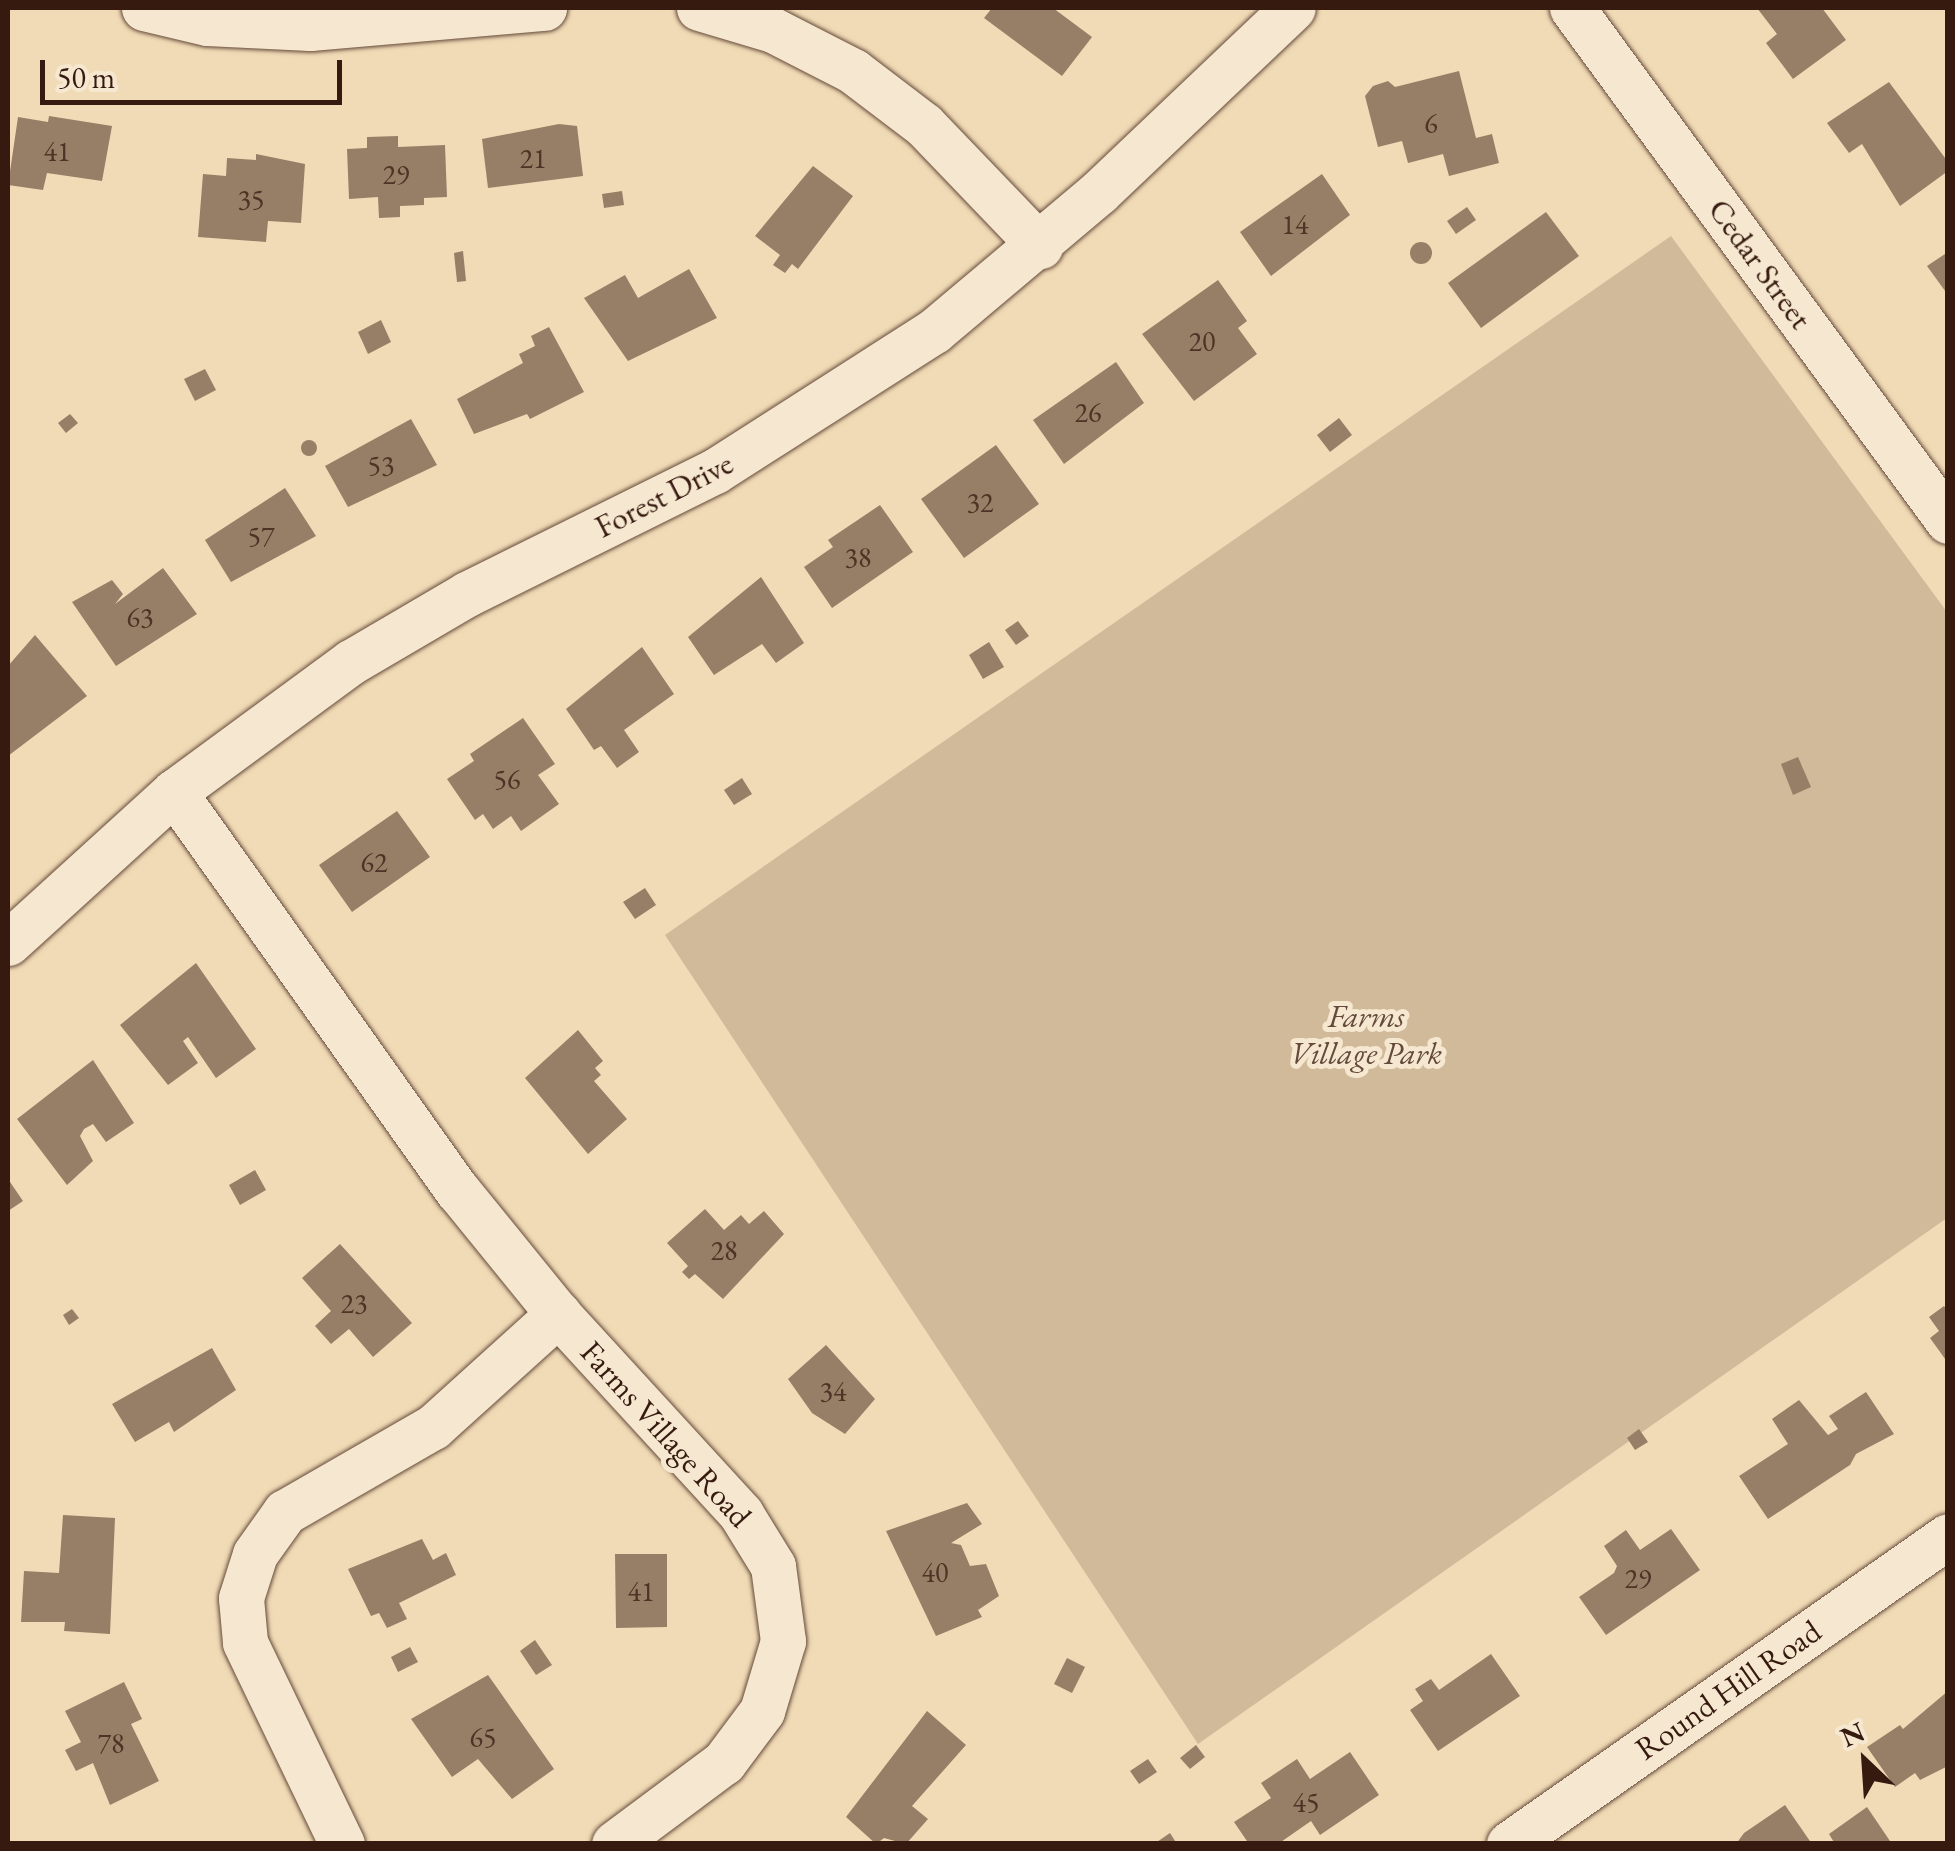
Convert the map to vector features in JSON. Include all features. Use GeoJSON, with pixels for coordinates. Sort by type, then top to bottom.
{"type":"FeatureCollection","features":[{"type":"Feature","properties":{"kind":"street"},"geometry":{"type":"LineString","coordinates":[[144,8],[208,23],[310,28],[544,8]]}},
{"type":"Feature","properties":{"kind":"street"},"geometry":{"type":"LineString","coordinates":[[698,8],[773,30],[854,71],[948,148],[1040,246]]}},
{"type":"Feature","properties":{"kind":"street","name":"Forest Drive"},"geometry":{"type":"LineString","coordinates":[[8,943],[174,792],[288,705],[410,625],[715,471],[828,403],[934,331],[1040,246],[1292,8]]}},
{"type":"Feature","properties":{"kind":"street","name":"Cedar Street"},"geometry":{"type":"LineString","coordinates":[[1572,8],[1948,521]]}},
{"type":"Feature","properties":{"kind":"street","name":"Farms Village Road"},"geometry":{"type":"LineString","coordinates":[[174,792],[378,1086],[558,1314],[741,1514],[765,1549],[780,1595],[780,1666],[748,1734],[717,1768],[614,1844]]}},
{"type":"Feature","properties":{"kind":"street","name":"Farms Village Road"},"geometry":{"type":"LineString","coordinates":[[342,1844],[244,1642],[241,1598],[255,1554],[286,1512],[421,1436],[558,1314]]}},
{"type":"Feature","properties":{"kind":"street","name":"Round Hill Road"},"geometry":{"type":"LineString","coordinates":[[1509,1844],[1948,1536]]}},
{"type":"Feature","properties":{"kind":"green space","name":"Farms Village Park"},"geometry":{"type":"Polygon","coordinates":[[[1671,236],[1947,612],[1947,1218],[1198,1744],[665,935],[1671,236]]]}},
{"type":"Feature","properties":{"kind":"building"},"geometry":{"type":"Polygon","coordinates":[[[992,8],[1053,8],[1092,37],[1062,76],[984,18],[992,8]]]}},
{"type":"Feature","properties":{"kind":"building"},"geometry":{"type":"Polygon","coordinates":[[[1757,8],[1822,8],[1846,40],[1793,79],[1766,43],[1777,34],[1757,8]]]}},
{"type":"Feature","properties":{"kind":"building"},"geometry":{"type":"Polygon","coordinates":[[[1459,71],[1476,138],[1492,134],[1499,163],[1449,176],[1443,154],[1408,163],[1402,141],[1378,147],[1365,96],[1373,86],[1388,81],[1395,87],[1459,71]]]}},
{"type":"Feature","properties":{"kind":"building"},"geometry":{"type":"Polygon","coordinates":[[[1889,82],[1948,162],[1948,171],[1900,206],[1862,144],[1849,153],[1827,123],[1889,82]]]}},
{"type":"Feature","properties":{"kind":"building"},"geometry":{"type":"Polygon","coordinates":[[[49,116],[112,126],[102,181],[47,173],[43,190],[8,185],[18,117],[48,122],[49,116]]]}},
{"type":"Feature","properties":{"kind":"building"},"geometry":{"type":"Polygon","coordinates":[[[559,124],[577,126],[583,176],[488,188],[482,139],[559,124]]]}},
{"type":"Feature","properties":{"kind":"building"},"geometry":{"type":"Polygon","coordinates":[[[398,136],[398,147],[445,145],[447,197],[424,198],[424,205],[400,206],[400,217],[379,218],[378,197],[349,199],[347,149],[367,148],[367,137],[398,136]]]}},
{"type":"Feature","properties":{"kind":"building"},"geometry":{"type":"Polygon","coordinates":[[[256,154],[305,164],[301,223],[268,221],[266,242],[198,237],[203,174],[226,176],[227,158],[256,160],[256,154]]]}},
{"type":"Feature","properties":{"kind":"building"},"geometry":{"type":"Polygon","coordinates":[[[813,166],[853,196],[798,269],[792,264],[785,273],[773,265],[780,255],[755,236],[813,166]]]}},
{"type":"Feature","properties":{"kind":"building"},"geometry":{"type":"Polygon","coordinates":[[[1322,174],[1350,215],[1271,276],[1240,232],[1322,174]]]}},
{"type":"Feature","properties":{"kind":"building"},"geometry":{"type":"Polygon","coordinates":[[[622,191],[624,205],[604,208],[602,194],[622,191]]]}},
{"type":"Feature","properties":{"kind":"building"},"geometry":{"type":"Polygon","coordinates":[[[1467,207],[1476,220],[1456,234],[1447,221],[1467,207]]]}},
{"type":"Feature","properties":{"kind":"building"},"geometry":{"type":"Polygon","coordinates":[[[1546,212],[1579,256],[1481,328],[1448,283],[1546,212]]]}},
{"type":"Feature","properties":{"kind":"building"},"geometry":{"type":"Polygon","coordinates":[[[1421,242],[1432,253],[1421,264],[1410,253],[1421,242]]]}},
{"type":"Feature","properties":{"kind":"building"},"geometry":{"type":"Polygon","coordinates":[[[463,251],[466,281],[457,282],[454,253],[463,251]]]}},
{"type":"Feature","properties":{"kind":"building"},"geometry":{"type":"Polygon","coordinates":[[[1948,252],[1948,295],[1927,266],[1948,252]]]}},
{"type":"Feature","properties":{"kind":"building"},"geometry":{"type":"Polygon","coordinates":[[[689,269],[717,318],[628,361],[584,298],[625,275],[638,298],[689,269]]]}},
{"type":"Feature","properties":{"kind":"building"},"geometry":{"type":"Polygon","coordinates":[[[1218,280],[1247,321],[1238,328],[1257,354],[1194,401],[1142,334],[1218,280]]]}},
{"type":"Feature","properties":{"kind":"building"},"geometry":{"type":"Polygon","coordinates":[[[381,320],[391,342],[368,354],[358,332],[381,320]]]}},
{"type":"Feature","properties":{"kind":"building"},"geometry":{"type":"Polygon","coordinates":[[[549,327],[584,392],[530,419],[527,414],[474,434],[457,399],[523,363],[519,354],[535,346],[531,336],[549,327]]]}},
{"type":"Feature","properties":{"kind":"building"},"geometry":{"type":"Polygon","coordinates":[[[1116,362],[1144,403],[1064,464],[1033,420],[1116,362]]]}},
{"type":"Feature","properties":{"kind":"building"},"geometry":{"type":"Polygon","coordinates":[[[205,369],[216,390],[195,401],[184,379],[205,369]]]}},
{"type":"Feature","properties":{"kind":"building"},"geometry":{"type":"Polygon","coordinates":[[[70,414],[78,423],[66,433],[58,423],[70,414]]]}},
{"type":"Feature","properties":{"kind":"building"},"geometry":{"type":"Polygon","coordinates":[[[1339,418],[1352,435],[1330,452],[1317,435],[1339,418]]]}},
{"type":"Feature","properties":{"kind":"building"},"geometry":{"type":"Polygon","coordinates":[[[411,419],[437,465],[348,507],[325,466],[411,419]]]}},
{"type":"Feature","properties":{"kind":"building"},"geometry":{"type":"Polygon","coordinates":[[[309,440],[317,448],[309,456],[301,448],[309,440]]]}},
{"type":"Feature","properties":{"kind":"building"},"geometry":{"type":"Polygon","coordinates":[[[996,445],[1039,504],[964,558],[921,499],[996,445]]]}},
{"type":"Feature","properties":{"kind":"building"},"geometry":{"type":"Polygon","coordinates":[[[285,488],[316,536],[231,582],[205,540],[285,488]]]}},
{"type":"Feature","properties":{"kind":"building"},"geometry":{"type":"Polygon","coordinates":[[[880,505],[913,552],[832,608],[804,567],[833,547],[828,540],[880,505]]]}},
{"type":"Feature","properties":{"kind":"building"},"geometry":{"type":"Polygon","coordinates":[[[163,568],[197,614],[116,666],[72,602],[112,580],[123,594],[115,604],[163,568]]]}},
{"type":"Feature","properties":{"kind":"building"},"geometry":{"type":"Polygon","coordinates":[[[761,577],[804,643],[776,663],[762,644],[714,675],[688,637],[761,577]]]}},
{"type":"Feature","properties":{"kind":"building"},"geometry":{"type":"Polygon","coordinates":[[[1018,621],[1029,636],[1016,645],[1005,630],[1018,621]]]}},
{"type":"Feature","properties":{"kind":"building"},"geometry":{"type":"Polygon","coordinates":[[[35,635],[87,696],[8,756],[8,666],[35,635]]]}},
{"type":"Feature","properties":{"kind":"building"},"geometry":{"type":"Polygon","coordinates":[[[989,642],[1004,667],[983,679],[969,655],[989,642]]]}},
{"type":"Feature","properties":{"kind":"building"},"geometry":{"type":"Polygon","coordinates":[[[642,647],[674,694],[624,730],[639,752],[617,768],[601,746],[594,750],[566,709],[642,647]]]}},
{"type":"Feature","properties":{"kind":"building"},"geometry":{"type":"Polygon","coordinates":[[[523,718],[555,764],[538,775],[559,804],[521,831],[511,816],[493,829],[483,814],[475,820],[447,779],[474,761],[470,754],[523,718]]]}},
{"type":"Feature","properties":{"kind":"building"},"geometry":{"type":"Polygon","coordinates":[[[1798,757],[1811,787],[1793,795],[1781,764],[1798,757]]]}},
{"type":"Feature","properties":{"kind":"building"},"geometry":{"type":"Polygon","coordinates":[[[742,778],[752,794],[734,805],[724,790],[742,778]]]}},
{"type":"Feature","properties":{"kind":"building"},"geometry":{"type":"Polygon","coordinates":[[[397,811],[430,857],[352,912],[319,865],[397,811]]]}},
{"type":"Feature","properties":{"kind":"building"},"geometry":{"type":"Polygon","coordinates":[[[645,888],[656,905],[635,919],[623,902],[645,888]]]}},
{"type":"Feature","properties":{"kind":"building"},"geometry":{"type":"Polygon","coordinates":[[[196,963],[256,1049],[216,1078],[188,1037],[183,1041],[198,1063],[168,1085],[120,1025],[196,963]]]}},
{"type":"Feature","properties":{"kind":"building"},"geometry":{"type":"Polygon","coordinates":[[[578,1030],[603,1061],[595,1068],[601,1075],[594,1081],[627,1119],[588,1154],[525,1078],[578,1030]]]}},
{"type":"Feature","properties":{"kind":"building"},"geometry":{"type":"Polygon","coordinates":[[[93,1060],[134,1123],[106,1142],[93,1124],[84,1129],[80,1136],[93,1161],[67,1185],[17,1119],[93,1060]]]}},
{"type":"Feature","properties":{"kind":"building"},"geometry":{"type":"Polygon","coordinates":[[[255,1170],[266,1190],[240,1205],[229,1185],[255,1170]]]}},
{"type":"Feature","properties":{"kind":"building"},"geometry":{"type":"Polygon","coordinates":[[[8,1179],[23,1201],[8,1211],[8,1179]]]}},
{"type":"Feature","properties":{"kind":"building"},"geometry":{"type":"Polygon","coordinates":[[[705,1209],[724,1230],[741,1215],[749,1224],[764,1211],[784,1234],[723,1299],[695,1274],[689,1279],[682,1272],[688,1266],[667,1243],[705,1209]]]}},
{"type":"Feature","properties":{"kind":"building"},"geometry":{"type":"Polygon","coordinates":[[[340,1244],[412,1323],[373,1357],[349,1329],[331,1344],[315,1326],[331,1311],[302,1278],[340,1244]]]}},
{"type":"Feature","properties":{"kind":"building"},"geometry":{"type":"Polygon","coordinates":[[[1944,1306],[1948,1311],[1948,1363],[1930,1338],[1939,1331],[1929,1317],[1944,1306]]]}},
{"type":"Feature","properties":{"kind":"building"},"geometry":{"type":"Polygon","coordinates":[[[72,1309],[79,1318],[69,1325],[63,1315],[72,1309]]]}},
{"type":"Feature","properties":{"kind":"building"},"geometry":{"type":"Polygon","coordinates":[[[826,1345],[875,1399],[845,1434],[812,1413],[788,1379],[826,1345]]]}},
{"type":"Feature","properties":{"kind":"building"},"geometry":{"type":"Polygon","coordinates":[[[212,1348],[236,1390],[174,1432],[169,1422],[135,1442],[112,1404],[212,1348]]]}},
{"type":"Feature","properties":{"kind":"building"},"geometry":{"type":"Polygon","coordinates":[[[1866,1392],[1894,1434],[1856,1454],[1850,1465],[1768,1519],[1739,1476],[1788,1444],[1772,1419],[1799,1400],[1828,1435],[1838,1429],[1829,1416],[1866,1392]]]}},
{"type":"Feature","properties":{"kind":"building"},"geometry":{"type":"Polygon","coordinates":[[[1639,1429],[1648,1442],[1635,1450],[1627,1438],[1639,1429]]]}},
{"type":"Feature","properties":{"kind":"building"},"geometry":{"type":"Polygon","coordinates":[[[967,1503],[982,1524],[951,1543],[961,1545],[970,1566],[986,1564],[999,1596],[978,1610],[982,1617],[936,1636],[886,1531],[967,1503]]]}},
{"type":"Feature","properties":{"kind":"building"},"geometry":{"type":"Polygon","coordinates":[[[63,1515],[115,1518],[110,1634],[64,1631],[65,1622],[21,1622],[24,1571],[59,1573],[63,1515]]]}},
{"type":"Feature","properties":{"kind":"building"},"geometry":{"type":"Polygon","coordinates":[[[1671,1529],[1700,1570],[1606,1635],[1579,1597],[1614,1573],[1617,1566],[1604,1546],[1626,1530],[1640,1550],[1671,1529]]]}},
{"type":"Feature","properties":{"kind":"building"},"geometry":{"type":"Polygon","coordinates":[[[422,1539],[433,1560],[446,1553],[456,1575],[399,1603],[407,1619],[387,1628],[379,1613],[371,1616],[348,1569],[422,1539]]]}},
{"type":"Feature","properties":{"kind":"building"},"geometry":{"type":"Polygon","coordinates":[[[615,1554],[667,1554],[667,1627],[616,1628],[615,1554]]]}},
{"type":"Feature","properties":{"kind":"building"},"geometry":{"type":"Polygon","coordinates":[[[535,1640],[552,1665],[536,1675],[520,1651],[535,1640]]]}},
{"type":"Feature","properties":{"kind":"building"},"geometry":{"type":"Polygon","coordinates":[[[410,1647],[418,1662],[398,1672],[391,1657],[410,1647]]]}},
{"type":"Feature","properties":{"kind":"building"},"geometry":{"type":"Polygon","coordinates":[[[1491,1654],[1520,1696],[1438,1751],[1410,1710],[1423,1701],[1415,1689],[1431,1679],[1439,1690],[1491,1654]]]}},
{"type":"Feature","properties":{"kind":"building"},"geometry":{"type":"Polygon","coordinates":[[[1067,1658],[1085,1667],[1072,1693],[1054,1684],[1067,1658]]]}},
{"type":"Feature","properties":{"kind":"building"},"geometry":{"type":"Polygon","coordinates":[[[488,1675],[554,1769],[512,1799],[478,1759],[452,1777],[411,1719],[488,1675]]]}},
{"type":"Feature","properties":{"kind":"building"},"geometry":{"type":"Polygon","coordinates":[[[124,1682],[142,1719],[131,1724],[159,1781],[110,1805],[93,1763],[76,1771],[65,1750],[81,1742],[65,1711],[124,1682]]]}},
{"type":"Feature","properties":{"kind":"building"},"geometry":{"type":"Polygon","coordinates":[[[1948,1691],[1948,1766],[1920,1780],[1915,1773],[1895,1787],[1867,1747],[1900,1725],[1903,1729],[1948,1691]]]}},
{"type":"Feature","properties":{"kind":"building"},"geometry":{"type":"Polygon","coordinates":[[[927,1711],[966,1745],[912,1806],[928,1819],[906,1844],[884,1838],[876,1844],[846,1817],[927,1711]]]}},
{"type":"Feature","properties":{"kind":"building"},"geometry":{"type":"Polygon","coordinates":[[[1196,1745],[1205,1757],[1190,1769],[1180,1758],[1196,1745]]]}},
{"type":"Feature","properties":{"kind":"building"},"geometry":{"type":"Polygon","coordinates":[[[1350,1752],[1379,1795],[1320,1835],[1311,1821],[1278,1844],[1249,1844],[1234,1822],[1271,1798],[1261,1783],[1297,1759],[1310,1779],[1350,1752]]]}},
{"type":"Feature","properties":{"kind":"building"},"geometry":{"type":"Polygon","coordinates":[[[1148,1759],[1157,1772],[1139,1784],[1130,1771],[1148,1759]]]}},
{"type":"Feature","properties":{"kind":"building"},"geometry":{"type":"Polygon","coordinates":[[[1785,1805],[1812,1844],[1736,1844],[1744,1833],[1785,1805]]]}},
{"type":"Feature","properties":{"kind":"building"},"geometry":{"type":"Polygon","coordinates":[[[1867,1807],[1892,1844],[1835,1844],[1829,1834],[1867,1807]]]}},
{"type":"Feature","properties":{"kind":"building"},"geometry":{"type":"Polygon","coordinates":[[[1170,1833],[1177,1844],[1154,1844],[1170,1833]]]}}]}
